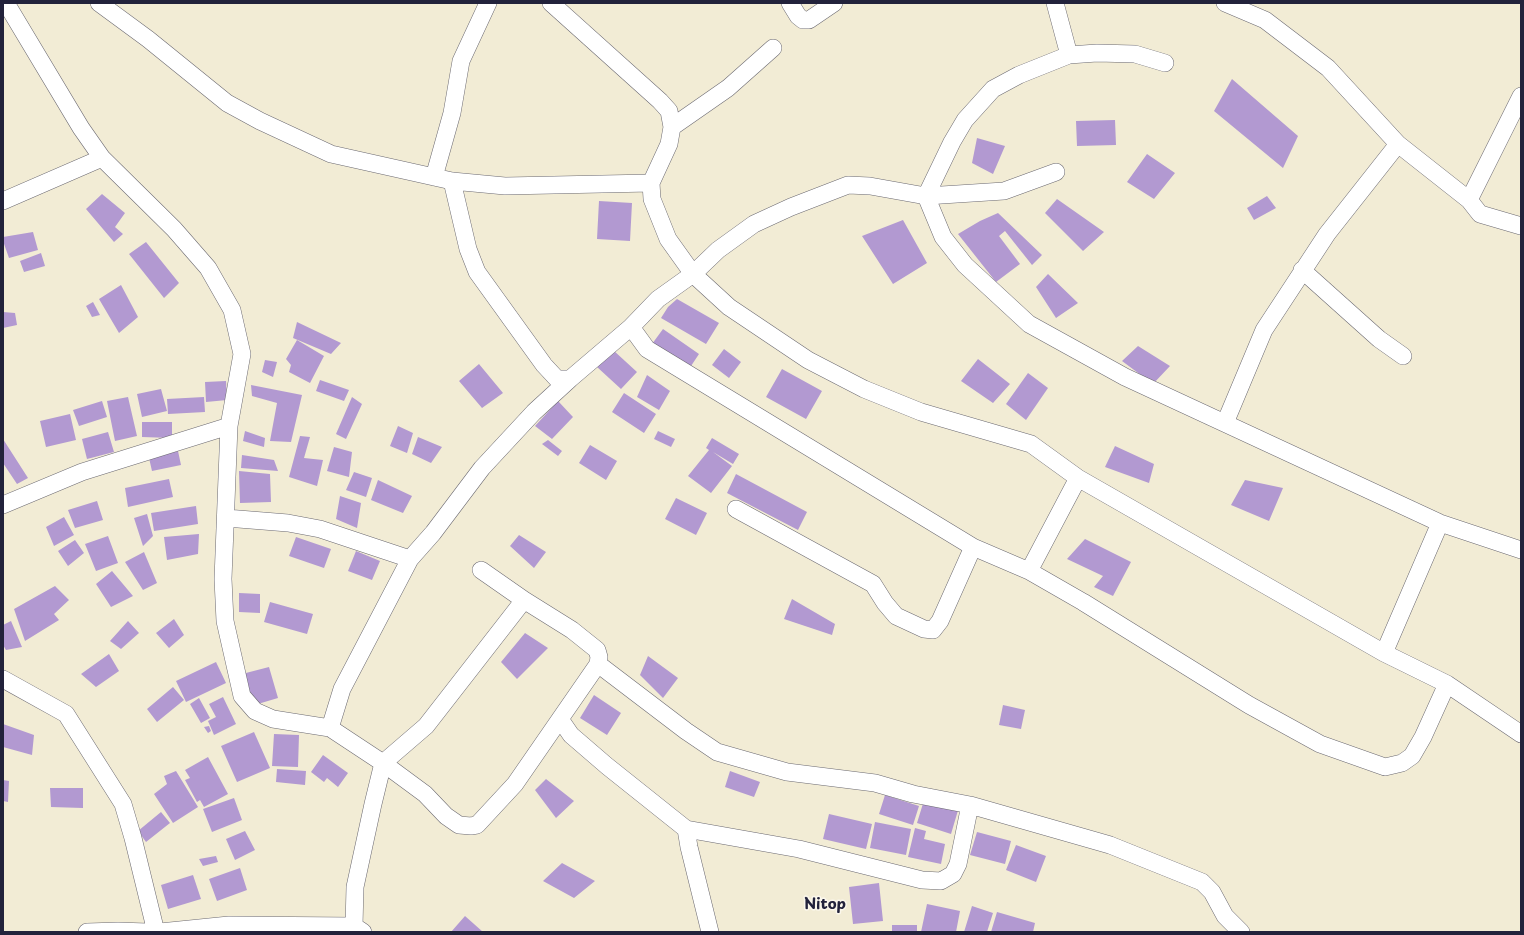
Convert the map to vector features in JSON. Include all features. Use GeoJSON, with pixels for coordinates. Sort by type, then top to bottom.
{"type":"FeatureCollection","features":[{"type":"Feature","properties":{"kind":"street"},"geometry":{"type":"LineString","coordinates":[[6,3],[81,128],[102,158],[174,229],[208,268],[232,310],[242,354],[229,426],[223,579],[225,621],[242,696],[255,711],[273,719],[330,728],[383,763],[425,794],[446,816],[459,825],[477,825],[515,784],[598,664],[599,657],[597,650],[572,630],[524,600],[482,570]]}},
{"type":"Feature","properties":{"kind":"street"},"geometry":{"type":"LineString","coordinates":[[99,3],[148,39],[227,103],[260,121],[331,154],[452,181],[505,186],[651,183]]}},
{"type":"Feature","properties":{"kind":"street"},"geometry":{"type":"LineString","coordinates":[[434,177],[452,113],[461,61],[488,3]]}},
{"type":"Feature","properties":{"kind":"street"},"geometry":{"type":"LineString","coordinates":[[551,3],[660,101],[669,111],[672,126],[669,144],[651,183],[652,199],[668,239],[693,274],[730,307],[808,360],[864,389],[921,412],[1031,444],[1078,478],[1384,653],[1447,684],[1521,734]]}},
{"type":"Feature","properties":{"kind":"street"},"geometry":{"type":"LineString","coordinates":[[790,3],[798,16],[803,20],[809,20],[834,3]]}},
{"type":"Feature","properties":{"kind":"street"},"geometry":{"type":"LineString","coordinates":[[1055,3],[1069,55]]}},
{"type":"Feature","properties":{"kind":"street"},"geometry":{"type":"LineString","coordinates":[[1225,3],[1265,20],[1328,68],[1398,144],[1469,200],[1480,214],[1521,226]]}},
{"type":"Feature","properties":{"kind":"street"},"geometry":{"type":"LineString","coordinates":[[672,126],[728,88],[773,48]]}},
{"type":"Feature","properties":{"kind":"street"},"geometry":{"type":"LineString","coordinates":[[1165,63],[1135,54],[1096,53],[1069,55],[1019,75],[993,89],[965,120],[958,131],[926,196],[942,237],[965,265],[1029,324],[1125,377],[1440,523],[1521,550]]}},
{"type":"Feature","properties":{"kind":"street"},"geometry":{"type":"LineString","coordinates":[[1469,200],[1521,96]]}},
{"type":"Feature","properties":{"kind":"street"},"geometry":{"type":"LineString","coordinates":[[1225,423],[1264,330],[1327,234],[1398,144]]}},
{"type":"Feature","properties":{"kind":"street"},"geometry":{"type":"LineString","coordinates":[[3,202],[102,158]]}},
{"type":"Feature","properties":{"kind":"street"},"geometry":{"type":"LineString","coordinates":[[330,728],[342,689],[410,559],[433,532],[482,468],[534,412],[631,327],[658,300],[693,274],[718,250],[754,224],[791,207],[848,185],[870,186],[926,196],[1004,191],[1056,172]]}},
{"type":"Feature","properties":{"kind":"street"},"geometry":{"type":"LineString","coordinates":[[452,181],[468,249],[477,272],[544,365],[557,378],[570,379]]}},
{"type":"Feature","properties":{"kind":"street"},"geometry":{"type":"LineString","coordinates":[[1302,270],[1380,339],[1403,356]]}},
{"type":"Feature","properties":{"kind":"street"},"geometry":{"type":"LineString","coordinates":[[631,327],[647,349],[973,547],[1029,572],[1083,602],[1249,705],[1320,744],[1385,767],[1402,763],[1412,756],[1447,684]]}},
{"type":"Feature","properties":{"kind":"street"},"geometry":{"type":"LineString","coordinates":[[3,505],[82,472],[229,426]]}},
{"type":"Feature","properties":{"kind":"street"},"geometry":{"type":"LineString","coordinates":[[1029,572],[1078,478]]}},
{"type":"Feature","properties":{"kind":"street"},"geometry":{"type":"LineString","coordinates":[[736,509],[873,584],[885,603],[896,616],[924,629],[933,630],[940,621],[973,547]]}},
{"type":"Feature","properties":{"kind":"street"},"geometry":{"type":"LineString","coordinates":[[226,518],[288,523],[320,529],[410,559]]}},
{"type":"Feature","properties":{"kind":"street"},"geometry":{"type":"LineString","coordinates":[[1384,653],[1440,523]]}},
{"type":"Feature","properties":{"kind":"street"},"geometry":{"type":"LineString","coordinates":[[160,932],[229,925],[356,930],[355,887],[383,763],[426,726],[524,600]]}},
{"type":"Feature","properties":{"kind":"street"},"geometry":{"type":"LineString","coordinates":[[598,664],[686,731],[717,752],[787,772],[875,783],[913,794],[970,804],[1110,845],[1202,882],[1212,892],[1226,916],[1241,932]]}},
{"type":"Feature","properties":{"kind":"street"},"geometry":{"type":"LineString","coordinates":[[3,679],[66,714],[123,804],[156,932]]}},
{"type":"Feature","properties":{"kind":"street"},"geometry":{"type":"LineString","coordinates":[[560,719],[571,735],[607,766],[686,829],[799,849],[922,880],[941,881],[953,874],[958,864],[970,804]]}},
{"type":"Feature","properties":{"kind":"street"},"geometry":{"type":"LineString","coordinates":[[686,829],[710,932]]}},
{"type":"Feature","properties":{"kind":"street"},"geometry":{"type":"LineString","coordinates":[[87,932],[146,932]]}},
{"type":"Feature","properties":{"kind":"building"},"geometry":{"type":"Polygon","coordinates":[[[1232,79],[1298,136],[1283,168],[1214,111],[1232,79]]]}},
{"type":"Feature","properties":{"kind":"building"},"geometry":{"type":"Polygon","coordinates":[[[1115,120],[1116,145],[1077,146],[1076,121],[1115,120]]]}},
{"type":"Feature","properties":{"kind":"building"},"geometry":{"type":"Polygon","coordinates":[[[977,138],[1005,146],[993,174],[972,163],[977,138]]]}},
{"type":"Feature","properties":{"kind":"building"},"geometry":{"type":"Polygon","coordinates":[[[1147,154],[1175,173],[1154,199],[1127,182],[1147,154]]]}},
{"type":"Feature","properties":{"kind":"building"},"geometry":{"type":"Polygon","coordinates":[[[102,194],[125,213],[115,227],[123,234],[114,242],[86,209],[102,194]]]}},
{"type":"Feature","properties":{"kind":"building"},"geometry":{"type":"Polygon","coordinates":[[[1267,196],[1276,208],[1254,220],[1247,208],[1267,196]]]}},
{"type":"Feature","properties":{"kind":"building"},"geometry":{"type":"Polygon","coordinates":[[[1057,199],[1104,232],[1083,251],[1045,213],[1057,199]]]}},
{"type":"Feature","properties":{"kind":"building"},"geometry":{"type":"Polygon","coordinates":[[[599,201],[632,203],[630,241],[597,239],[599,201]]]}},
{"type":"Feature","properties":{"kind":"building"},"geometry":{"type":"Polygon","coordinates":[[[998,213],[1042,255],[1032,265],[1005,231],[999,236],[1020,264],[996,282],[958,234],[980,221],[998,213]]]}},
{"type":"Feature","properties":{"kind":"building"},"geometry":{"type":"Polygon","coordinates":[[[903,220],[927,263],[893,284],[862,236],[903,220]]]}},
{"type":"Feature","properties":{"kind":"building"},"geometry":{"type":"Polygon","coordinates":[[[33,232],[38,250],[9,258],[3,237],[33,232]]]}},
{"type":"Feature","properties":{"kind":"building"},"geometry":{"type":"Polygon","coordinates":[[[146,242],[179,283],[164,298],[129,254],[146,242]]]}},
{"type":"Feature","properties":{"kind":"building"},"geometry":{"type":"Polygon","coordinates":[[[41,253],[45,266],[24,272],[20,261],[41,253]]]}},
{"type":"Feature","properties":{"kind":"building"},"geometry":{"type":"Polygon","coordinates":[[[1048,274],[1078,303],[1056,318],[1036,287],[1048,274]]]}},
{"type":"Feature","properties":{"kind":"building"},"geometry":{"type":"Polygon","coordinates":[[[121,285],[138,317],[119,333],[99,299],[121,285]]]}},
{"type":"Feature","properties":{"kind":"building"},"geometry":{"type":"Polygon","coordinates":[[[677,299],[719,323],[706,344],[661,318],[668,307],[677,299]]]}},
{"type":"Feature","properties":{"kind":"building"},"geometry":{"type":"Polygon","coordinates":[[[93,302],[100,315],[92,317],[86,306],[93,302]]]}},
{"type":"Feature","properties":{"kind":"building"},"geometry":{"type":"Polygon","coordinates":[[[3,312],[15,313],[17,325],[3,328],[3,312]]]}},
{"type":"Feature","properties":{"kind":"building"},"geometry":{"type":"Polygon","coordinates":[[[297,322],[341,343],[331,354],[293,338],[297,322]]]}},
{"type":"Feature","properties":{"kind":"building"},"geometry":{"type":"Polygon","coordinates":[[[663,329],[699,354],[689,369],[652,344],[663,329]]]}},
{"type":"Feature","properties":{"kind":"building"},"geometry":{"type":"Polygon","coordinates":[[[297,340],[324,356],[310,383],[289,372],[291,365],[286,359],[297,340]]]}},
{"type":"Feature","properties":{"kind":"building"},"geometry":{"type":"Polygon","coordinates":[[[1138,346],[1170,366],[1153,384],[1122,361],[1138,346]]]}},
{"type":"Feature","properties":{"kind":"building"},"geometry":{"type":"Polygon","coordinates":[[[724,349],[741,362],[729,378],[712,365],[724,349]]]}},
{"type":"Feature","properties":{"kind":"building"},"geometry":{"type":"Polygon","coordinates":[[[613,350],[637,372],[621,389],[597,367],[613,350]]]}},
{"type":"Feature","properties":{"kind":"building"},"geometry":{"type":"Polygon","coordinates":[[[978,359],[1010,384],[993,403],[961,381],[978,359]]]}},
{"type":"Feature","properties":{"kind":"building"},"geometry":{"type":"Polygon","coordinates":[[[265,360],[277,362],[273,377],[262,372],[265,360]]]}},
{"type":"Feature","properties":{"kind":"building"},"geometry":{"type":"Polygon","coordinates":[[[479,364],[503,393],[482,408],[459,381],[479,364]]]}},
{"type":"Feature","properties":{"kind":"building"},"geometry":{"type":"Polygon","coordinates":[[[782,369],[822,391],[806,419],[766,397],[782,369]]]}},
{"type":"Feature","properties":{"kind":"building"},"geometry":{"type":"Polygon","coordinates":[[[1028,373],[1048,388],[1026,420],[1006,404],[1028,373]]]}},
{"type":"Feature","properties":{"kind":"building"},"geometry":{"type":"Polygon","coordinates":[[[647,375],[670,391],[659,410],[637,397],[647,375]]]}},
{"type":"Feature","properties":{"kind":"building"},"geometry":{"type":"Polygon","coordinates":[[[320,380],[349,390],[344,401],[316,391],[320,380]]]}},
{"type":"Feature","properties":{"kind":"building"},"geometry":{"type":"Polygon","coordinates":[[[226,381],[227,400],[206,402],[205,382],[226,381]]]}},
{"type":"Feature","properties":{"kind":"building"},"geometry":{"type":"Polygon","coordinates":[[[251,385],[302,395],[291,442],[270,441],[277,403],[252,396],[251,385]]]}},
{"type":"Feature","properties":{"kind":"building"},"geometry":{"type":"Polygon","coordinates":[[[161,389],[167,411],[142,417],[137,394],[161,389]]]}},
{"type":"Feature","properties":{"kind":"building"},"geometry":{"type":"Polygon","coordinates":[[[624,393],[656,414],[644,433],[612,412],[624,393]]]}},
{"type":"Feature","properties":{"kind":"building"},"geometry":{"type":"Polygon","coordinates":[[[128,397],[137,436],[115,441],[107,401],[128,397]]]}},
{"type":"Feature","properties":{"kind":"building"},"geometry":{"type":"Polygon","coordinates":[[[204,397],[205,412],[168,414],[167,399],[204,397]]]}},
{"type":"Feature","properties":{"kind":"building"},"geometry":{"type":"Polygon","coordinates":[[[352,397],[362,404],[346,439],[336,434],[352,397]]]}},
{"type":"Feature","properties":{"kind":"building"},"geometry":{"type":"Polygon","coordinates":[[[102,401],[107,417],[79,426],[73,410],[102,401]]]}},
{"type":"Feature","properties":{"kind":"building"},"geometry":{"type":"Polygon","coordinates":[[[558,401],[573,417],[552,439],[535,426],[558,401]]]}},
{"type":"Feature","properties":{"kind":"building"},"geometry":{"type":"Polygon","coordinates":[[[70,414],[76,440],[46,447],[40,421],[70,414]]]}},
{"type":"Feature","properties":{"kind":"building"},"geometry":{"type":"Polygon","coordinates":[[[142,422],[172,422],[172,438],[142,437],[142,422]]]}},
{"type":"Feature","properties":{"kind":"building"},"geometry":{"type":"Polygon","coordinates":[[[398,426],[413,433],[407,453],[390,446],[398,426]]]}},
{"type":"Feature","properties":{"kind":"building"},"geometry":{"type":"Polygon","coordinates":[[[245,431],[265,438],[264,447],[243,441],[245,431]]]}},
{"type":"Feature","properties":{"kind":"building"},"geometry":{"type":"Polygon","coordinates":[[[658,431],[675,439],[671,447],[654,439],[658,431]]]}},
{"type":"Feature","properties":{"kind":"building"},"geometry":{"type":"Polygon","coordinates":[[[108,432],[114,452],[87,459],[82,439],[108,432]]]}},
{"type":"Feature","properties":{"kind":"building"},"geometry":{"type":"Polygon","coordinates":[[[300,436],[310,437],[304,458],[323,460],[317,486],[289,477],[300,436]]]}},
{"type":"Feature","properties":{"kind":"building"},"geometry":{"type":"Polygon","coordinates":[[[418,437],[442,447],[431,463],[412,454],[418,437]]]}},
{"type":"Feature","properties":{"kind":"building"},"geometry":{"type":"Polygon","coordinates":[[[712,438],[739,454],[733,464],[713,452],[732,466],[711,493],[688,476],[709,450],[706,448],[712,438]]]}},
{"type":"Feature","properties":{"kind":"building"},"geometry":{"type":"Polygon","coordinates":[[[3,439],[28,478],[17,484],[3,463],[3,439]]]}},
{"type":"Feature","properties":{"kind":"building"},"geometry":{"type":"Polygon","coordinates":[[[548,440],[562,451],[558,456],[542,444],[548,440]]]}},
{"type":"Feature","properties":{"kind":"building"},"geometry":{"type":"Polygon","coordinates":[[[590,445],[617,461],[606,480],[579,463],[590,445]]]}},
{"type":"Feature","properties":{"kind":"building"},"geometry":{"type":"Polygon","coordinates":[[[1115,446],[1154,464],[1149,483],[1105,467],[1115,446]]]}},
{"type":"Feature","properties":{"kind":"building"},"geometry":{"type":"Polygon","coordinates":[[[334,447],[352,452],[349,477],[327,471],[334,447]]]}},
{"type":"Feature","properties":{"kind":"building"},"geometry":{"type":"Polygon","coordinates":[[[178,451],[181,465],[152,471],[149,458],[178,451]]]}},
{"type":"Feature","properties":{"kind":"building"},"geometry":{"type":"Polygon","coordinates":[[[242,455],[274,460],[278,471],[241,468],[242,455]]]}},
{"type":"Feature","properties":{"kind":"building"},"geometry":{"type":"Polygon","coordinates":[[[239,471],[270,474],[271,502],[240,503],[239,471]]]}},
{"type":"Feature","properties":{"kind":"building"},"geometry":{"type":"Polygon","coordinates":[[[354,472],[372,478],[366,497],[346,490],[354,472]]]}},
{"type":"Feature","properties":{"kind":"building"},"geometry":{"type":"Polygon","coordinates":[[[736,474],[807,512],[798,530],[727,493],[736,474]]]}},
{"type":"Feature","properties":{"kind":"building"},"geometry":{"type":"Polygon","coordinates":[[[169,479],[173,497],[128,507],[125,488],[169,479]]]}},
{"type":"Feature","properties":{"kind":"building"},"geometry":{"type":"Polygon","coordinates":[[[378,480],[412,496],[403,513],[371,500],[378,480]]]}},
{"type":"Feature","properties":{"kind":"building"},"geometry":{"type":"Polygon","coordinates":[[[1245,480],[1283,488],[1269,521],[1231,505],[1245,480]]]}},
{"type":"Feature","properties":{"kind":"building"},"geometry":{"type":"Polygon","coordinates":[[[340,496],[361,503],[357,528],[336,519],[340,496]]]}},
{"type":"Feature","properties":{"kind":"building"},"geometry":{"type":"Polygon","coordinates":[[[676,498],[707,513],[696,535],[665,519],[676,498]]]}},
{"type":"Feature","properties":{"kind":"building"},"geometry":{"type":"Polygon","coordinates":[[[97,501],[103,520],[75,528],[68,510],[97,501]]]}},
{"type":"Feature","properties":{"kind":"building"},"geometry":{"type":"Polygon","coordinates":[[[196,506],[198,524],[154,531],[151,513],[196,506]]]}},
{"type":"Feature","properties":{"kind":"building"},"geometry":{"type":"Polygon","coordinates":[[[147,514],[153,536],[143,546],[134,518],[147,514]]]}},
{"type":"Feature","properties":{"kind":"building"},"geometry":{"type":"Polygon","coordinates":[[[64,517],[74,535],[54,546],[46,527],[64,517]]]}},
{"type":"Feature","properties":{"kind":"building"},"geometry":{"type":"Polygon","coordinates":[[[199,534],[198,554],[167,560],[164,537],[199,534]]]}},
{"type":"Feature","properties":{"kind":"building"},"geometry":{"type":"Polygon","coordinates":[[[519,535],[546,552],[534,568],[510,546],[519,535]]]}},
{"type":"Feature","properties":{"kind":"building"},"geometry":{"type":"Polygon","coordinates":[[[108,536],[118,563],[96,571],[85,544],[108,536]]]}},
{"type":"Feature","properties":{"kind":"building"},"geometry":{"type":"Polygon","coordinates":[[[296,537],[331,549],[324,568],[289,556],[296,537]]]}},
{"type":"Feature","properties":{"kind":"building"},"geometry":{"type":"Polygon","coordinates":[[[1085,539],[1131,562],[1113,596],[1094,587],[1103,576],[1067,559],[1085,539]]]}},
{"type":"Feature","properties":{"kind":"building"},"geometry":{"type":"Polygon","coordinates":[[[75,540],[84,553],[68,566],[58,551],[75,540]]]}},
{"type":"Feature","properties":{"kind":"building"},"geometry":{"type":"Polygon","coordinates":[[[356,551],[380,561],[372,580],[348,571],[356,551]]]}},
{"type":"Feature","properties":{"kind":"building"},"geometry":{"type":"Polygon","coordinates":[[[144,552],[157,583],[143,590],[125,562],[144,552]]]}},
{"type":"Feature","properties":{"kind":"building"},"geometry":{"type":"Polygon","coordinates":[[[112,571],[133,596],[111,607],[96,584],[112,571]]]}},
{"type":"Feature","properties":{"kind":"building"},"geometry":{"type":"Polygon","coordinates":[[[55,586],[69,600],[54,614],[59,620],[25,641],[14,609],[55,586]]]}},
{"type":"Feature","properties":{"kind":"building"},"geometry":{"type":"Polygon","coordinates":[[[239,593],[260,594],[260,613],[239,612],[239,593]]]}},
{"type":"Feature","properties":{"kind":"building"},"geometry":{"type":"Polygon","coordinates":[[[792,599],[835,624],[832,635],[784,619],[792,599]]]}},
{"type":"Feature","properties":{"kind":"building"},"geometry":{"type":"Polygon","coordinates":[[[270,602],[313,614],[307,634],[264,622],[270,602]]]}},
{"type":"Feature","properties":{"kind":"building"},"geometry":{"type":"Polygon","coordinates":[[[174,619],[184,635],[169,648],[156,633],[174,619]]]}},
{"type":"Feature","properties":{"kind":"building"},"geometry":{"type":"Polygon","coordinates":[[[11,621],[22,647],[6,650],[3,645],[3,625],[11,621]]]}},
{"type":"Feature","properties":{"kind":"building"},"geometry":{"type":"Polygon","coordinates":[[[128,621],[139,633],[121,649],[110,641],[128,621]]]}},
{"type":"Feature","properties":{"kind":"building"},"geometry":{"type":"Polygon","coordinates":[[[525,633],[548,648],[517,679],[501,662],[525,633]]]}},
{"type":"Feature","properties":{"kind":"building"},"geometry":{"type":"Polygon","coordinates":[[[109,654],[119,671],[96,687],[81,674],[109,654]]]}},
{"type":"Feature","properties":{"kind":"building"},"geometry":{"type":"Polygon","coordinates":[[[648,656],[678,678],[663,698],[640,675],[648,656]]]}},
{"type":"Feature","properties":{"kind":"building"},"geometry":{"type":"Polygon","coordinates":[[[216,662],[226,683],[186,702],[176,681],[216,662]]]}},
{"type":"Feature","properties":{"kind":"building"},"geometry":{"type":"Polygon","coordinates":[[[269,667],[278,698],[251,706],[242,674],[269,667]]]}},
{"type":"Feature","properties":{"kind":"building"},"geometry":{"type":"Polygon","coordinates":[[[173,687],[184,700],[157,722],[147,709],[173,687]]]}},
{"type":"Feature","properties":{"kind":"building"},"geometry":{"type":"Polygon","coordinates":[[[594,695],[621,713],[607,735],[580,718],[594,695]]]}},
{"type":"Feature","properties":{"kind":"building"},"geometry":{"type":"Polygon","coordinates":[[[223,697],[236,724],[214,735],[208,721],[216,717],[209,704],[223,697]]]}},
{"type":"Feature","properties":{"kind":"building"},"geometry":{"type":"Polygon","coordinates":[[[199,698],[210,718],[201,723],[190,704],[199,698]]]}},
{"type":"Feature","properties":{"kind":"building"},"geometry":{"type":"Polygon","coordinates":[[[1003,705],[1025,710],[1021,729],[999,725],[1003,705]]]}},
{"type":"Feature","properties":{"kind":"building"},"geometry":{"type":"Polygon","coordinates":[[[3,724],[34,735],[32,755],[3,747],[3,724]]]}},
{"type":"Feature","properties":{"kind":"building"},"geometry":{"type":"Polygon","coordinates":[[[209,726],[211,731],[208,733],[204,727],[209,726]]]}},
{"type":"Feature","properties":{"kind":"building"},"geometry":{"type":"Polygon","coordinates":[[[254,732],[270,768],[237,782],[221,746],[254,732]]]}},
{"type":"Feature","properties":{"kind":"building"},"geometry":{"type":"Polygon","coordinates":[[[274,734],[299,735],[298,767],[272,766],[274,734]]]}},
{"type":"Feature","properties":{"kind":"building"},"geometry":{"type":"Polygon","coordinates":[[[323,755],[348,773],[338,787],[327,778],[324,782],[311,772],[323,755]]]}},
{"type":"Feature","properties":{"kind":"building"},"geometry":{"type":"Polygon","coordinates":[[[208,757],[228,794],[204,807],[200,800],[197,802],[185,780],[190,778],[185,770],[208,757]]]}},
{"type":"Feature","properties":{"kind":"building"},"geometry":{"type":"Polygon","coordinates":[[[277,769],[306,771],[305,785],[276,782],[277,769]]]}},
{"type":"Feature","properties":{"kind":"building"},"geometry":{"type":"Polygon","coordinates":[[[176,771],[198,807],[173,823],[154,794],[167,784],[164,776],[176,771]]]}},
{"type":"Feature","properties":{"kind":"building"},"geometry":{"type":"Polygon","coordinates":[[[730,771],[760,782],[754,797],[725,787],[730,771]]]}},
{"type":"Feature","properties":{"kind":"building"},"geometry":{"type":"Polygon","coordinates":[[[546,779],[574,801],[556,818],[535,790],[546,779]]]}},
{"type":"Feature","properties":{"kind":"building"},"geometry":{"type":"Polygon","coordinates":[[[3,780],[9,781],[8,802],[3,801],[3,780]]]}},
{"type":"Feature","properties":{"kind":"building"},"geometry":{"type":"Polygon","coordinates":[[[50,788],[83,788],[83,808],[51,807],[50,788]]]}},
{"type":"Feature","properties":{"kind":"building"},"geometry":{"type":"Polygon","coordinates":[[[885,795],[919,806],[913,825],[879,814],[885,795]]]}},
{"type":"Feature","properties":{"kind":"building"},"geometry":{"type":"Polygon","coordinates":[[[925,797],[959,807],[951,834],[917,823],[925,797]]]}},
{"type":"Feature","properties":{"kind":"building"},"geometry":{"type":"Polygon","coordinates":[[[234,798],[242,820],[212,832],[203,809],[234,798]]]}},
{"type":"Feature","properties":{"kind":"building"},"geometry":{"type":"Polygon","coordinates":[[[161,812],[170,823],[146,842],[138,831],[161,812]]]}},
{"type":"Feature","properties":{"kind":"building"},"geometry":{"type":"Polygon","coordinates":[[[829,814],[872,824],[866,849],[823,839],[829,814]]]}},
{"type":"Feature","properties":{"kind":"building"},"geometry":{"type":"Polygon","coordinates":[[[875,822],[911,829],[906,855],[870,848],[875,822]]]}},
{"type":"Feature","properties":{"kind":"building"},"geometry":{"type":"Polygon","coordinates":[[[915,828],[926,831],[924,839],[945,844],[941,864],[908,857],[915,828]]]}},
{"type":"Feature","properties":{"kind":"building"},"geometry":{"type":"Polygon","coordinates":[[[245,831],[255,850],[235,860],[226,839],[245,831]]]}},
{"type":"Feature","properties":{"kind":"building"},"geometry":{"type":"Polygon","coordinates":[[[977,832],[1011,841],[1005,864],[970,855],[977,832]]]}},
{"type":"Feature","properties":{"kind":"building"},"geometry":{"type":"Polygon","coordinates":[[[1016,845],[1046,856],[1036,882],[1006,870],[1016,845]]]}},
{"type":"Feature","properties":{"kind":"building"},"geometry":{"type":"Polygon","coordinates":[[[216,856],[218,862],[203,866],[199,859],[216,856]]]}},
{"type":"Feature","properties":{"kind":"building"},"geometry":{"type":"Polygon","coordinates":[[[562,863],[595,881],[574,898],[543,881],[562,863]]]}},
{"type":"Feature","properties":{"kind":"building"},"geometry":{"type":"Polygon","coordinates":[[[240,868],[247,890],[217,901],[209,879],[240,868]]]}},
{"type":"Feature","properties":{"kind":"building"},"geometry":{"type":"Polygon","coordinates":[[[193,875],[201,899],[168,909],[161,885],[193,875]]]}},
{"type":"Feature","properties":{"kind":"building"},"geometry":{"type":"Polygon","coordinates":[[[879,883],[883,921],[853,924],[849,887],[879,883]]]}},
{"type":"Feature","properties":{"kind":"building"},"geometry":{"type":"Polygon","coordinates":[[[927,904],[960,911],[956,932],[921,932],[927,904]]]}},
{"type":"Feature","properties":{"kind":"building"},"geometry":{"type":"Polygon","coordinates":[[[972,906],[993,913],[987,932],[964,932],[972,906]]]}},
{"type":"Feature","properties":{"kind":"building"},"geometry":{"type":"Polygon","coordinates":[[[997,912],[1035,923],[1033,932],[991,932],[997,912]]]}},
{"type":"Feature","properties":{"kind":"building"},"geometry":{"type":"Polygon","coordinates":[[[465,916],[483,932],[451,932],[465,916]]]}},
{"type":"Feature","properties":{"kind":"building"},"geometry":{"type":"Polygon","coordinates":[[[892,925],[917,925],[917,932],[892,932],[892,925]]]}},
{"type":"Feature","properties":{"kind":"district","name":"Nitop"},"geometry":{"type":"Point","coordinates":[825,905]}}]}
